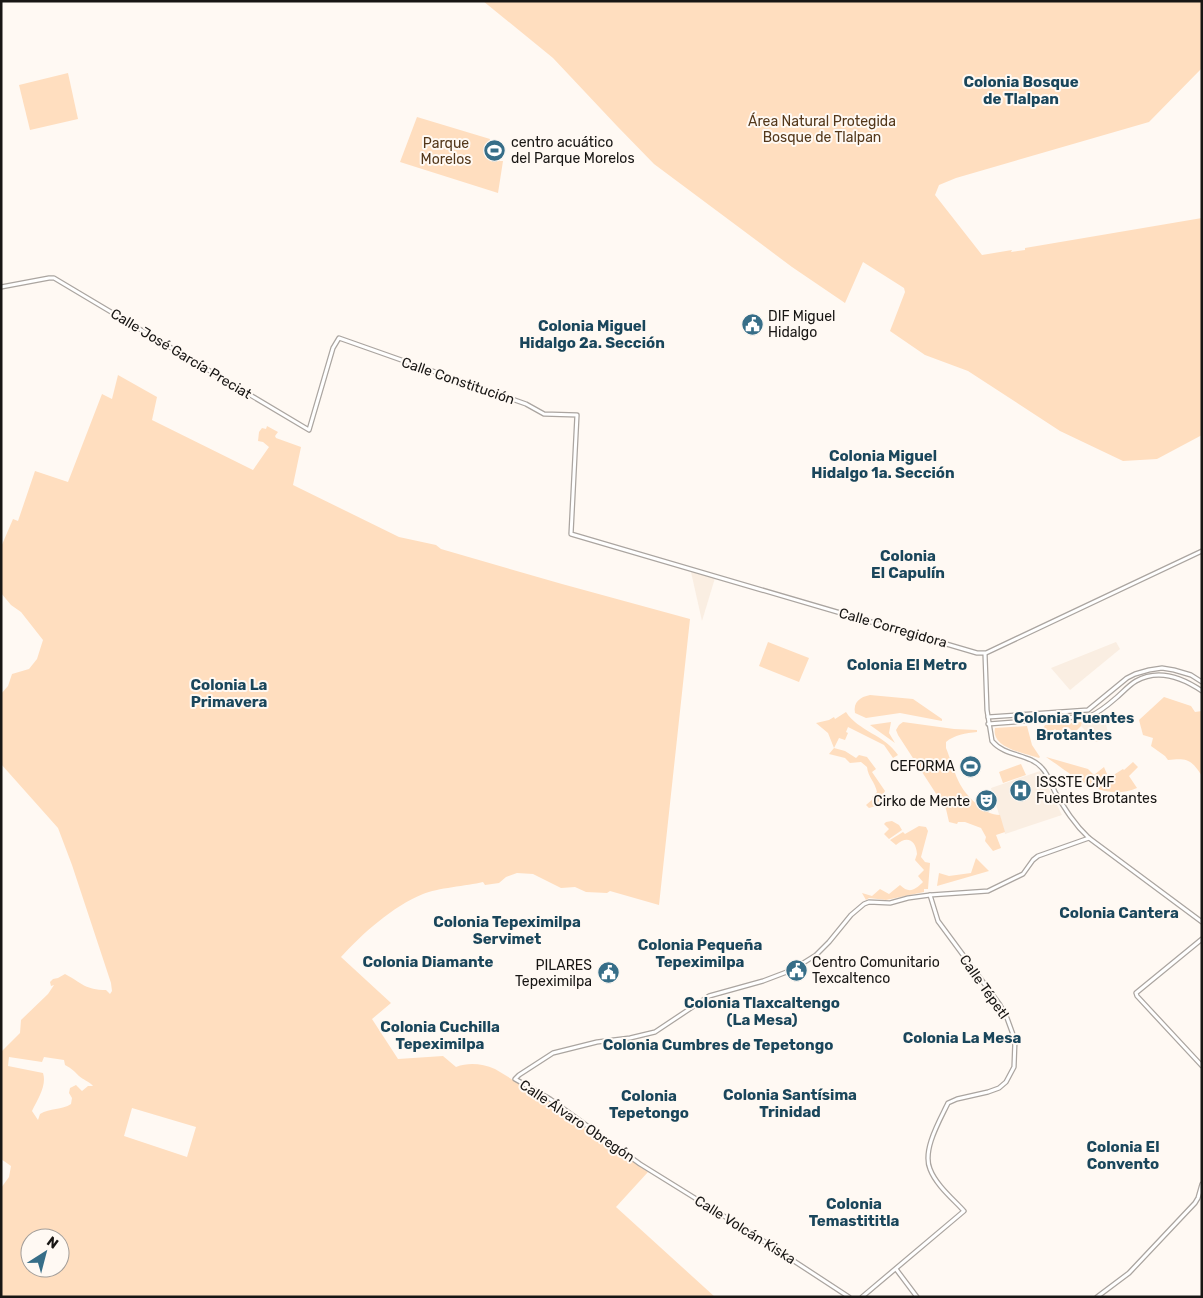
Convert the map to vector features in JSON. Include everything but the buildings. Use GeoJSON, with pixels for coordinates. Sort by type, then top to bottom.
{"type":"FeatureCollection","features":[{"type":"Feature","properties":{"kind":"street","name":"Calle José García Preciat"},"geometry":{"type":"LineString","coordinates":[[1,287],[54,278],[309,430],[333,348],[339,338]]}},
{"type":"Feature","properties":{"kind":"street","name":"Calle Constitución"},"geometry":{"type":"LineString","coordinates":[[339,338],[526,404],[544,414],[577,415],[571,534]]}},
{"type":"Feature","properties":{"kind":"street","name":"Calle Corregidora"},"geometry":{"type":"LineString","coordinates":[[571,534],[985,654]]}},
{"type":"Feature","properties":{"kind":"street"},"geometry":{"type":"LineString","coordinates":[[1202,551],[985,654],[988,724],[992,741],[998,748],[1033,761],[1042,767],[1074,824],[1089,838],[1202,922]]}},
{"type":"Feature","properties":{"kind":"street"},"geometry":{"type":"LineString","coordinates":[[988,717],[1088,710],[1127,678],[1148,670],[1162,668],[1174,670],[1191,675],[1202,682]]}},
{"type":"Feature","properties":{"kind":"street"},"geometry":{"type":"LineString","coordinates":[[988,724],[1097,714],[1134,682],[1150,676],[1170,675],[1177,677],[1191,683],[1202,691]]}},
{"type":"Feature","properties":{"kind":"street"},"geometry":{"type":"LineString","coordinates":[[1056,713],[1056,719]]}},
{"type":"Feature","properties":{"kind":"street"},"geometry":{"type":"LineString","coordinates":[[930,895],[988,891],[1023,874],[1038,856],[1089,838]]}},
{"type":"Feature","properties":{"kind":"street","name":"Calle Álvaro Obregón"},"geometry":{"type":"LineString","coordinates":[[640,1164],[556,1104],[515,1079],[553,1053],[597,1042],[630,1038],[655,1032],[709,996],[763,981],[792,970],[816,955],[851,915],[864,904],[869,902],[890,903],[930,895]]}},
{"type":"Feature","properties":{"kind":"street","name":"Calle Tépetl"},"geometry":{"type":"LineString","coordinates":[[896,1269],[964,1211],[936,1179],[929,1168],[928,1157],[933,1133],[948,1103],[999,1088],[1006,1082],[1014,1067],[1015,1040],[1007,1018],[1000,1005],[938,921],[930,895]]}},
{"type":"Feature","properties":{"kind":"street"},"geometry":{"type":"LineString","coordinates":[[1202,939],[1136,993],[1202,1066]]}},
{"type":"Feature","properties":{"kind":"street","name":"Calle Volcán Kiska"},"geometry":{"type":"LineString","coordinates":[[640,1164],[849,1297]]}},
{"type":"Feature","properties":{"kind":"street"},"geometry":{"type":"LineString","coordinates":[[1097,1297],[1129,1273],[1157,1245],[1170,1228],[1196,1202],[1202,1184]]}},
{"type":"Feature","properties":{"kind":"street"},"geometry":{"type":"LineString","coordinates":[[862,1297],[896,1269],[917,1297]]}},
{"type":"Feature","properties":{"kind":"shaded area"},"geometry":{"type":"Polygon","coordinates":[[[691,572],[715,578],[702,621],[691,572]]]}},
{"type":"Feature","properties":{"kind":"shaded area"},"geometry":{"type":"Polygon","coordinates":[[[1116,642],[1120,649],[1070,690],[1051,668],[1116,642]]]}},
{"type":"Feature","properties":{"kind":"shaded area"},"geometry":{"type":"Polygon","coordinates":[[[1104,715],[1108,733],[1096,742],[1081,726],[1082,722],[1097,719],[1104,715]]]}},
{"type":"Feature","properties":{"kind":"shaded area"},"geometry":{"type":"Polygon","coordinates":[[[1040,771],[1062,815],[1005,834],[991,788],[1040,771]]]}},
{"type":"Feature","properties":{"kind":"green space","name":"Área Natural Protegida Bosque de Tlalpan"},"geometry":{"type":"Polygon","coordinates":[[[483,1],[1202,1],[1202,68],[1149,122],[956,178],[939,185],[935,195],[982,255],[1012,250],[1011,252],[1025,250],[1025,248],[1202,218],[1202,435],[1157,459],[1123,461],[1060,431],[968,371],[925,355],[890,331],[905,292],[904,288],[863,262],[845,303],[792,267],[654,164],[553,58],[483,1]]]}},
{"type":"Feature","properties":{"kind":"green space"},"geometry":{"type":"Polygon","coordinates":[[[68,73],[78,119],[30,130],[19,85],[68,73]]]}},
{"type":"Feature","properties":{"kind":"green space","name":"Parque Morelos"},"geometry":{"type":"Polygon","coordinates":[[[417,117],[490,139],[485,156],[494,161],[503,161],[498,193],[400,162],[417,117]]]}},
{"type":"Feature","properties":{"kind":"green space"},"geometry":{"type":"Polygon","coordinates":[[[118,375],[157,397],[152,420],[253,470],[269,447],[263,442],[258,441],[259,432],[262,428],[266,429],[267,426],[278,432],[275,436],[276,438],[301,447],[293,485],[399,537],[436,545],[441,549],[690,619],[659,905],[610,891],[607,893],[586,892],[575,887],[561,888],[533,874],[517,873],[506,877],[499,883],[485,885],[483,882],[444,889],[429,892],[412,899],[379,921],[341,957],[391,1003],[372,1019],[398,1059],[443,1056],[456,1067],[476,1064],[495,1069],[546,1100],[648,1172],[616,1207],[715,1297],[1,1297],[1,1188],[9,1177],[11,1166],[1,1159],[1,1052],[20,1033],[21,1020],[48,994],[54,985],[51,986],[50,982],[53,979],[65,974],[88,987],[106,990],[110,994],[112,991],[72,865],[58,828],[1,764],[1,694],[8,686],[12,674],[29,669],[37,659],[43,640],[21,612],[11,605],[1,593],[1,547],[13,519],[18,521],[35,471],[68,482],[102,394],[112,399],[118,375]],[[9,1057],[8,1066],[43,1073],[43,1087],[32,1111],[38,1120],[40,1114],[44,1112],[71,1104],[70,1088],[76,1085],[82,1091],[88,1086],[93,1086],[65,1065],[64,1060],[44,1057],[42,1062],[9,1057]],[[132,1108],[124,1136],[187,1157],[196,1127],[132,1108]]]}},
{"type":"Feature","properties":{"kind":"green space"},"geometry":{"type":"Polygon","coordinates":[[[768,642],[809,658],[799,682],[759,666],[768,642]]]}},
{"type":"Feature","properties":{"kind":"green space"},"geometry":{"type":"Polygon","coordinates":[[[870,695],[913,699],[942,719],[942,721],[900,713],[866,718],[855,713],[856,703],[863,697],[870,695]]]}},
{"type":"Feature","properties":{"kind":"green space"},"geometry":{"type":"Polygon","coordinates":[[[1164,697],[1191,706],[1195,712],[1202,711],[1202,776],[1195,766],[1188,761],[1180,759],[1168,760],[1151,746],[1153,738],[1143,735],[1139,720],[1164,697]]]}},
{"type":"Feature","properties":{"kind":"green space"},"geometry":{"type":"Polygon","coordinates":[[[846,712],[857,724],[893,748],[898,755],[893,758],[884,745],[848,727],[845,740],[839,738],[834,748],[828,733],[816,723],[834,717],[835,719],[846,712]]]}},
{"type":"Feature","properties":{"kind":"green space"},"geometry":{"type":"Polygon","coordinates":[[[891,722],[889,733],[895,743],[870,725],[891,722]]]}},
{"type":"Feature","properties":{"kind":"green space"},"geometry":{"type":"Polygon","coordinates":[[[903,722],[977,730],[977,732],[960,735],[949,740],[946,742],[946,748],[961,786],[971,799],[984,810],[1000,815],[1005,832],[996,835],[1001,848],[993,851],[985,841],[986,837],[981,828],[965,822],[958,822],[957,824],[949,822],[946,809],[898,735],[896,730],[903,722]]]}},
{"type":"Feature","properties":{"kind":"green space"},"geometry":{"type":"Polygon","coordinates":[[[1082,722],[1081,726],[1074,733],[1068,727],[1060,734],[1055,729],[1049,735],[1043,729],[1045,725],[1082,722]]]}},
{"type":"Feature","properties":{"kind":"green space"},"geometry":{"type":"Polygon","coordinates":[[[1027,726],[1032,745],[1039,758],[1010,749],[1003,745],[995,735],[995,728],[1027,726]]]}},
{"type":"Feature","properties":{"kind":"green space"},"geometry":{"type":"Polygon","coordinates":[[[834,748],[845,751],[856,758],[859,755],[867,757],[876,769],[872,772],[885,791],[876,806],[869,808],[866,805],[877,792],[867,767],[861,762],[850,763],[845,758],[829,754],[834,748]]]}},
{"type":"Feature","properties":{"kind":"green space"},"geometry":{"type":"Polygon","coordinates":[[[1046,757],[1088,769],[1094,775],[1104,767],[1107,774],[1112,776],[1124,770],[1133,762],[1138,767],[1129,776],[1137,788],[1124,792],[1100,790],[1077,779],[1046,757]]]}},
{"type":"Feature","properties":{"kind":"green space"},"geometry":{"type":"Polygon","coordinates":[[[1021,764],[1026,775],[1003,783],[999,772],[1021,764]]]}},
{"type":"Feature","properties":{"kind":"green space"},"geometry":{"type":"Polygon","coordinates":[[[892,821],[899,825],[902,830],[889,839],[884,834],[889,829],[884,824],[892,821]]]}},
{"type":"Feature","properties":{"kind":"green space"},"geometry":{"type":"Polygon","coordinates":[[[919,826],[926,827],[928,831],[921,857],[925,862],[930,863],[928,889],[924,889],[924,892],[886,900],[869,898],[866,900],[862,893],[872,896],[880,889],[889,894],[900,885],[903,888],[912,890],[923,882],[918,876],[924,870],[915,860],[917,854],[913,842],[904,840],[896,845],[890,840],[903,832],[905,834],[919,826]]]}},
{"type":"Feature","properties":{"kind":"green space"},"geometry":{"type":"Polygon","coordinates":[[[976,858],[989,871],[937,886],[939,873],[949,876],[971,873],[976,858]]]}},
{"type":"Feature","properties":{"kind":"place","name":"centro acuático del Parque Morelos"},"geometry":{"type":"Point","coordinates":[495,150]}},
{"type":"Feature","properties":{"kind":"place","name":"DIF Miguel Hidalgo"},"geometry":{"type":"Point","coordinates":[752,324]}},
{"type":"Feature","properties":{"kind":"place","name":"CEFORMA"},"geometry":{"type":"Point","coordinates":[971,766]}},
{"type":"Feature","properties":{"kind":"place","name":"ISSSTE CMF Fuentes Brotantes"},"geometry":{"type":"Point","coordinates":[1020,790]}},
{"type":"Feature","properties":{"kind":"place","name":"Cirko de Mente"},"geometry":{"type":"Point","coordinates":[986,801]}},
{"type":"Feature","properties":{"kind":"place","name":"Centro Comunitario Texcaltenco"},"geometry":{"type":"Point","coordinates":[796,970]}},
{"type":"Feature","properties":{"kind":"place","name":"PILARES Tepeximilpa"},"geometry":{"type":"Point","coordinates":[608,973]}},
{"type":"Feature","properties":{"kind":"district","name":"Colonia Bosque de Tlalpan"},"geometry":{"type":"Point","coordinates":[1021,90]}},
{"type":"Feature","properties":{"kind":"district","name":"Colonia Miguel Hidalgo 2a. Sección"},"geometry":{"type":"Point","coordinates":[592,334]}},
{"type":"Feature","properties":{"kind":"district","name":"Colonia Miguel Hidalgo 1a. Sección"},"geometry":{"type":"Point","coordinates":[883,464]}},
{"type":"Feature","properties":{"kind":"district","name":"Colonia El Capulín"},"geometry":{"type":"Point","coordinates":[908,564]}},
{"type":"Feature","properties":{"kind":"district","name":"Colonia El Metro"},"geometry":{"type":"Point","coordinates":[907,665]}},
{"type":"Feature","properties":{"kind":"district","name":"Colonia La Primavera"},"geometry":{"type":"Point","coordinates":[229,694]}},
{"type":"Feature","properties":{"kind":"district","name":"Colonia Fuentes Brotantes"},"geometry":{"type":"Point","coordinates":[1074,726]}},
{"type":"Feature","properties":{"kind":"district","name":"Colonia Cantera"},"geometry":{"type":"Point","coordinates":[1119,913]}},
{"type":"Feature","properties":{"kind":"district","name":"Colonia Tepeximilpa Servimet"},"geometry":{"type":"Point","coordinates":[507,930]}},
{"type":"Feature","properties":{"kind":"district","name":"Colonia Pequeña Tepeximilpa"},"geometry":{"type":"Point","coordinates":[700,954]}},
{"type":"Feature","properties":{"kind":"district","name":"Colonia Diamante"},"geometry":{"type":"Point","coordinates":[428,962]}},
{"type":"Feature","properties":{"kind":"district","name":"Colonia Tlaxcaltengo (La Mesa)"},"geometry":{"type":"Point","coordinates":[762,1012]}},
{"type":"Feature","properties":{"kind":"district","name":"Colonia Cuchilla Tepeximilpa"},"geometry":{"type":"Point","coordinates":[440,1036]}},
{"type":"Feature","properties":{"kind":"district","name":"Colonia La Mesa"},"geometry":{"type":"Point","coordinates":[962,1038]}},
{"type":"Feature","properties":{"kind":"district","name":"Colonia Cumbres de Tepetongo"},"geometry":{"type":"Point","coordinates":[718,1045]}},
{"type":"Feature","properties":{"kind":"district","name":"Colonia Tepetongo"},"geometry":{"type":"Point","coordinates":[649,1104]}},
{"type":"Feature","properties":{"kind":"district","name":"Colonia Santísima Trinidad"},"geometry":{"type":"Point","coordinates":[790,1104]}},
{"type":"Feature","properties":{"kind":"district","name":"Colonia El Convento"},"geometry":{"type":"Point","coordinates":[1123,1156]}},
{"type":"Feature","properties":{"kind":"district","name":"Colonia Temastititla"},"geometry":{"type":"Point","coordinates":[854,1212]}}]}
